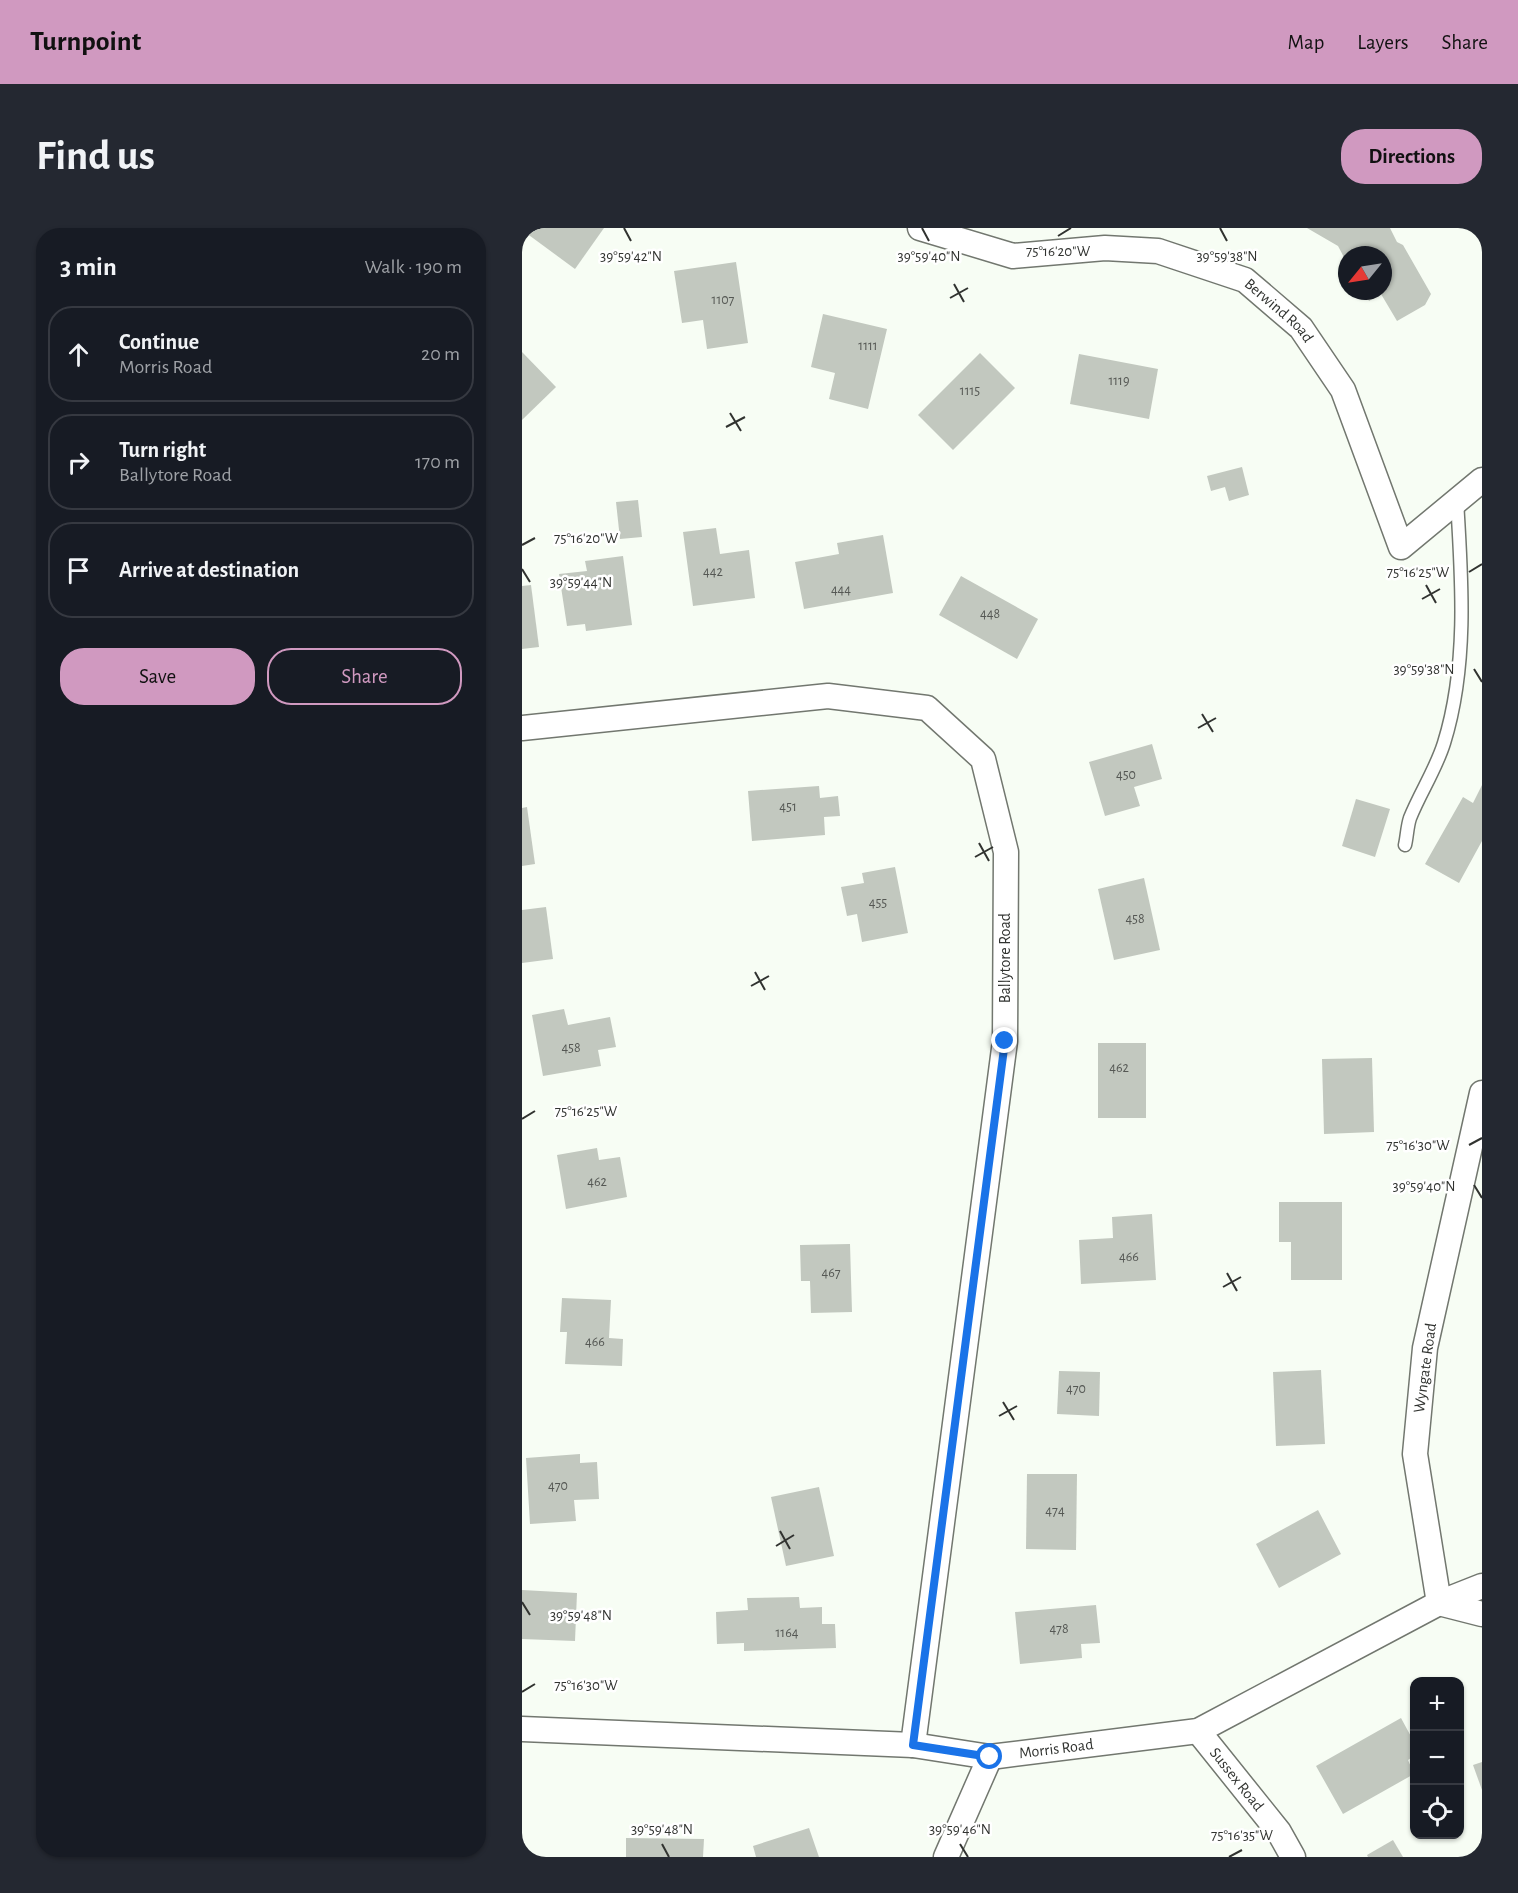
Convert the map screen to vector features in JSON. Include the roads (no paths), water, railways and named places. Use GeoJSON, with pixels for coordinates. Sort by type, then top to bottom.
{"type":"FeatureCollection","features":[{"type":"Feature","properties":{"kind":"street","name":"Berwind Road"},"geometry":{"type":"LineString","coordinates":[[920,228],[1013,256],[1105,248],[1158,251],[1245,280],[1301,328],[1343,390],[1401,547],[1457,501]]}},
{"type":"Feature","properties":{"kind":"street"},"geometry":{"type":"LineString","coordinates":[[1457,501],[1482,480]]}},
{"type":"Feature","properties":{"kind":"street","name":"Ballytore Road"},"geometry":{"type":"LineString","coordinates":[[522,728],[828,696],[927,708],[983,759],[1006,852],[1005,1041],[913,1745]]}},
{"type":"Feature","properties":{"kind":"street","name":"Wyngate Road"},"geometry":{"type":"LineString","coordinates":[[1439,1603],[1415,1454],[1425,1348],[1482,1093]]}},
{"type":"Feature","properties":{"kind":"street","name":"Morris Road"},"geometry":{"type":"LineString","coordinates":[[522,1730],[913,1745],[990,1757],[1198,1731],[1439,1603],[1482,1586]]}},
{"type":"Feature","properties":{"kind":"street"},"geometry":{"type":"LineString","coordinates":[[1439,1603],[1482,1614]]}},
{"type":"Feature","properties":{"kind":"street","name":"Sussex Road"},"geometry":{"type":"LineString","coordinates":[[1198,1731],[1279,1832],[1293,1857]]}},
{"type":"Feature","properties":{"kind":"street"},"geometry":{"type":"LineString","coordinates":[[946,1857],[990,1757]]}},
{"type":"Feature","properties":{"kind":"lane"},"geometry":{"type":"LineString","coordinates":[[1405,845],[1409,820],[1444,744],[1455,699],[1460,644],[1461,560],[1457,501]]}}]}
